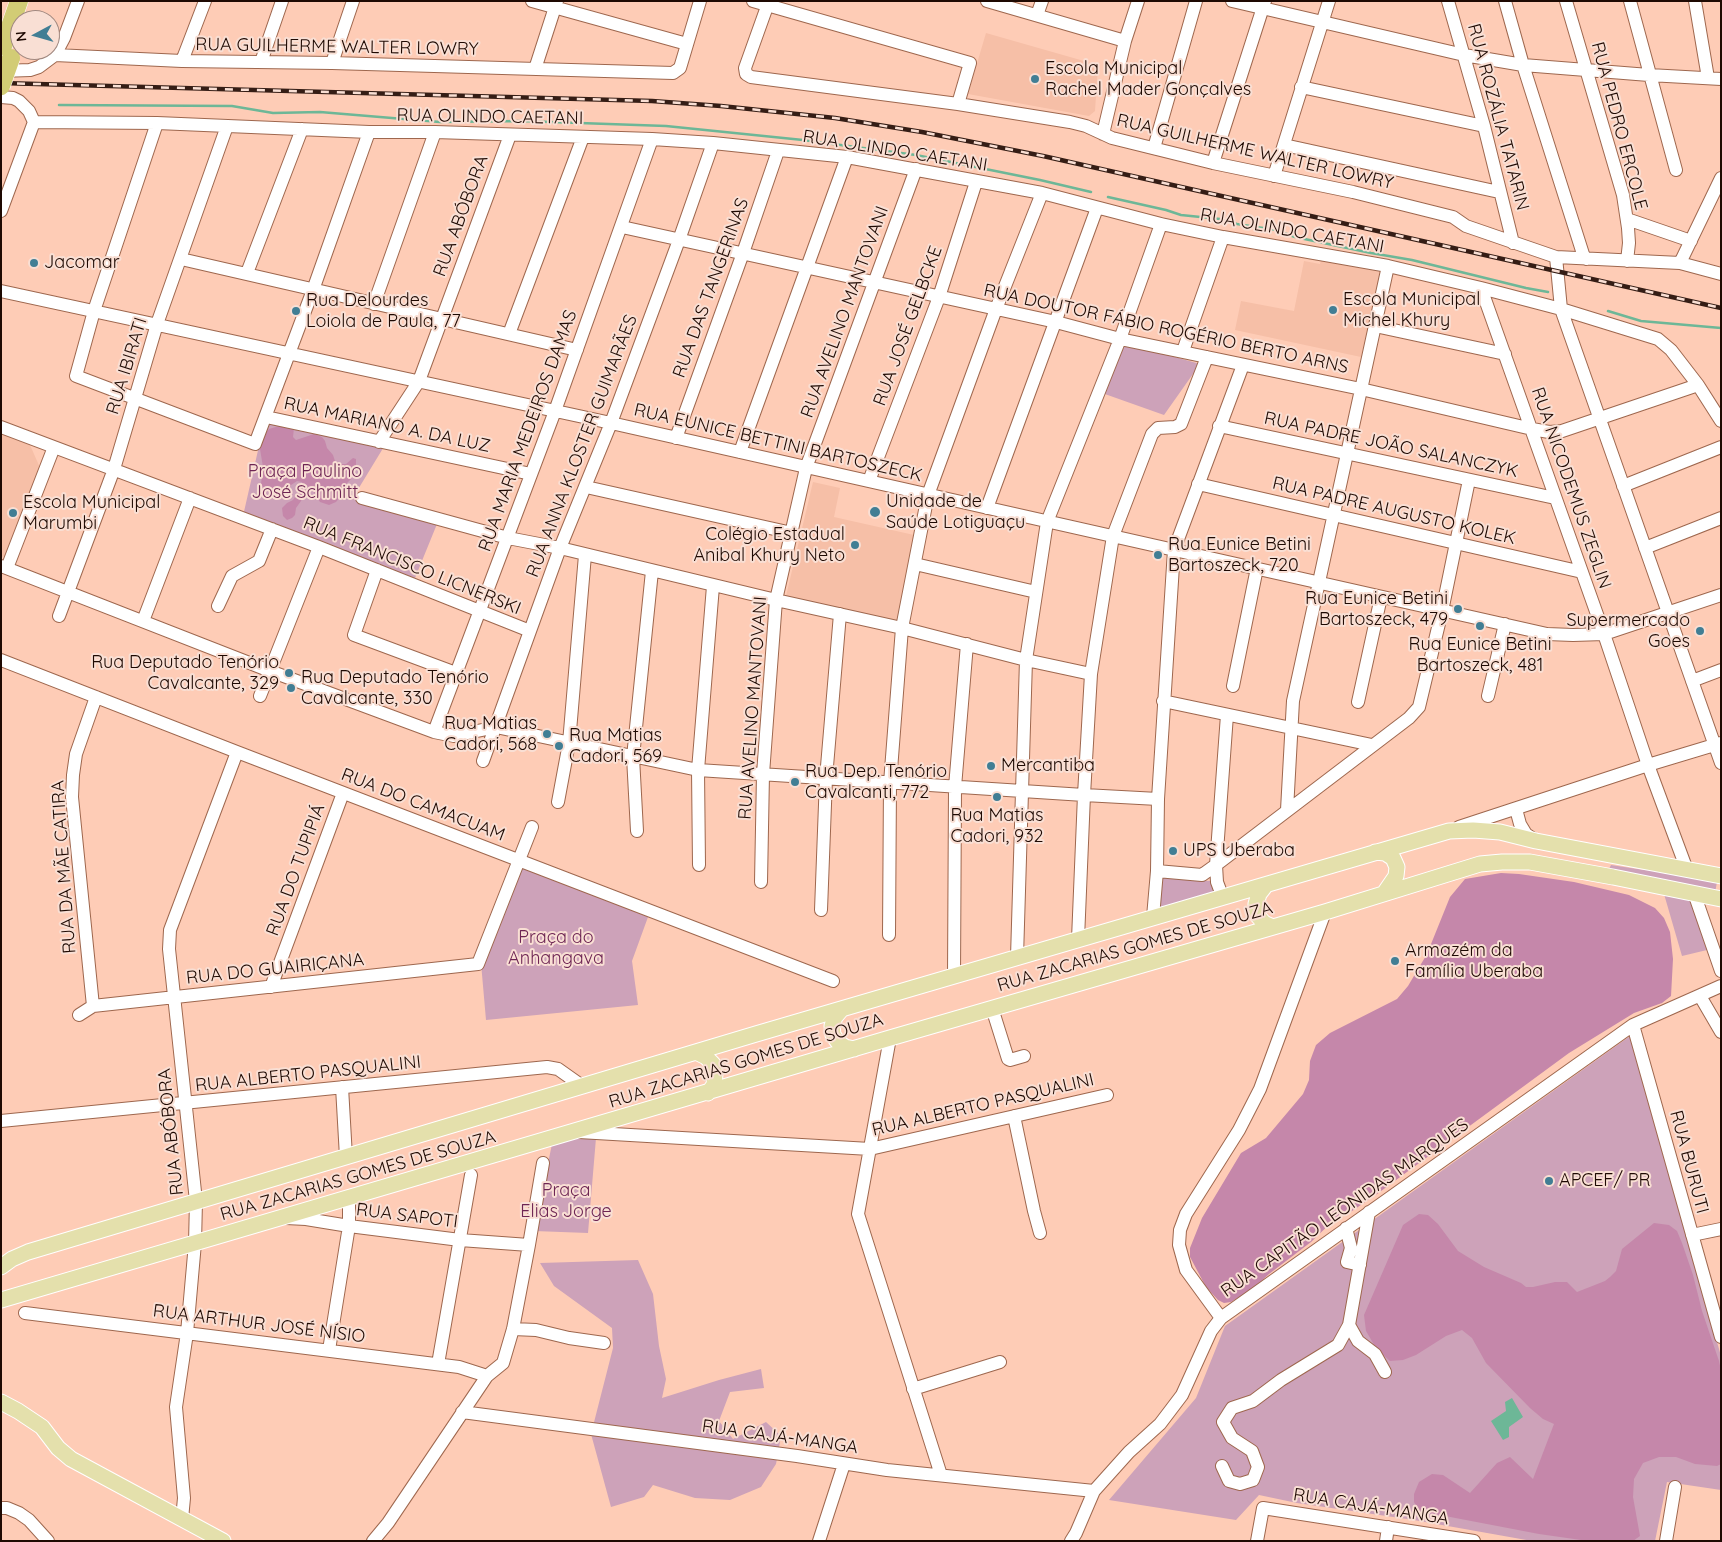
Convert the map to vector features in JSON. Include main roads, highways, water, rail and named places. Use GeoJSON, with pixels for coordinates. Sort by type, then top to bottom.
{"type":"FeatureCollection","features":[{"type":"Feature","properties":{"kind":"highway"},"geometry":{"type":"LineString","coordinates":[[1,86],[19,1]]}},
{"type":"Feature","properties":{"kind":"main road","name":"RUA ZACARIAS GOMES DE SOUZA"},"geometry":{"type":"LineString","coordinates":[[1,1266],[28,1252],[196,1201],[1017,957],[1449,831],[1500,832],[1536,841],[1721,876]]}},
{"type":"Feature","properties":{"kind":"main road"},"geometry":{"type":"LineString","coordinates":[[1375,852],[1385,853],[1392,858],[1397,867],[1396,876],[1385,892]]}},
{"type":"Feature","properties":{"kind":"main road"},"geometry":{"type":"LineString","coordinates":[[1613,877],[1608,872],[1608,864],[1612,858],[1618,855]]}},
{"type":"Feature","properties":{"kind":"main road","name":"RUA ZACARIAS GOMES DE SOUZA"},"geometry":{"type":"LineString","coordinates":[[1,1300],[992,1008],[1325,912],[1480,864],[1530,862],[1721,899]]}},
{"type":"Feature","properties":{"kind":"main road"},"geometry":{"type":"LineString","coordinates":[[1266,885],[1258,894],[1256,904],[1257,915],[1264,923],[1273,927]]}},
{"type":"Feature","properties":{"kind":"main road"},"geometry":{"type":"LineString","coordinates":[[841,1010],[835,1017],[832,1026],[833,1035],[845,1048],[854,1049]]}},
{"type":"Feature","properties":{"kind":"main road"},"geometry":{"type":"LineString","coordinates":[[696,1052],[706,1057],[713,1064],[715,1074],[714,1085],[708,1093]]}},
{"type":"Feature","properties":{"kind":"main road"},"geometry":{"type":"LineString","coordinates":[[1,1402],[42,1427],[58,1448],[71,1459],[223,1541]]}},
{"type":"Feature","properties":{"kind":"main road"},"geometry":{"type":"LineString","coordinates":[[1,1408],[18,1411]]}},
{"type":"Feature","properties":{"kind":"waterway"},"geometry":{"type":"LineString","coordinates":[[59,105],[232,106],[273,113],[320,112],[440,122],[522,121],[666,126],[803,140],[916,155],[1091,192]]}},
{"type":"Feature","properties":{"kind":"waterway"},"geometry":{"type":"LineString","coordinates":[[1108,197],[1181,215],[1220,219],[1237,224],[1276,230],[1295,237],[1412,260],[1548,292]]}},
{"type":"Feature","properties":{"kind":"waterway"},"geometry":{"type":"LineString","coordinates":[[1608,311],[1641,321],[1721,328]]}},
{"type":"Feature","properties":{"kind":"railway"},"geometry":{"type":"LineString","coordinates":[[1,83],[652,101],[835,118],[922,132],[1043,156],[1721,308]]}},
{"type":"Feature","properties":{"kind":"place","name":"Escola Municipal Rachel Mader Gonçalves"},"geometry":{"type":"Point","coordinates":[1035,79]}},
{"type":"Feature","properties":{"kind":"place","name":"Jacomar"},"geometry":{"type":"Point","coordinates":[34,263]}},
{"type":"Feature","properties":{"kind":"place","name":"Escola Municipal Michel Khury"},"geometry":{"type":"Point","coordinates":[1333,310]}},
{"type":"Feature","properties":{"kind":"place","name":"Rua Delourdes Loiola de Paula, 77"},"geometry":{"type":"Point","coordinates":[296,311]}},
{"type":"Feature","properties":{"kind":"place","name":"Unidade de Saúde Lotiguaçu"},"geometry":{"type":"Point","coordinates":[875,512]}},
{"type":"Feature","properties":{"kind":"place","name":"Escola Municipal Marumbi"},"geometry":{"type":"Point","coordinates":[13,513]}},
{"type":"Feature","properties":{"kind":"place","name":"Colégio Estadual Anibal Khury Neto"},"geometry":{"type":"Point","coordinates":[855,545]}},
{"type":"Feature","properties":{"kind":"place","name":"Rua Eunice Betini Bartoszeck, 720"},"geometry":{"type":"Point","coordinates":[1158,555]}},
{"type":"Feature","properties":{"kind":"place","name":"Rua Eunice Betini Bartoszeck, 479"},"geometry":{"type":"Point","coordinates":[1458,609]}},
{"type":"Feature","properties":{"kind":"place","name":"Rua Eunice Betini Bartoszeck, 481"},"geometry":{"type":"Point","coordinates":[1480,626]}},
{"type":"Feature","properties":{"kind":"place","name":"Supermercado Goes"},"geometry":{"type":"Point","coordinates":[1700,631]}},
{"type":"Feature","properties":{"kind":"place","name":"Rua Deputado Tenório Cavalcante, 329"},"geometry":{"type":"Point","coordinates":[289,673]}},
{"type":"Feature","properties":{"kind":"place","name":"Rua Deputado Tenório Cavalcante, 330"},"geometry":{"type":"Point","coordinates":[291,688]}},
{"type":"Feature","properties":{"kind":"place","name":"Rua Matias Cadori, 568"},"geometry":{"type":"Point","coordinates":[547,734]}},
{"type":"Feature","properties":{"kind":"place","name":"Rua Matias Cadori, 569"},"geometry":{"type":"Point","coordinates":[559,746]}},
{"type":"Feature","properties":{"kind":"place","name":"Mercantiba"},"geometry":{"type":"Point","coordinates":[991,766]}},
{"type":"Feature","properties":{"kind":"place","name":"Rua Dep. Tenório Cavalcanti, 772"},"geometry":{"type":"Point","coordinates":[795,782]}},
{"type":"Feature","properties":{"kind":"place","name":"Rua Matias Cadori, 932"},"geometry":{"type":"Point","coordinates":[997,797]}},
{"type":"Feature","properties":{"kind":"place","name":"UPS Uberaba"},"geometry":{"type":"Point","coordinates":[1173,851]}},
{"type":"Feature","properties":{"kind":"place","name":"Armazém da Família Uberaba"},"geometry":{"type":"Point","coordinates":[1395,961]}},
{"type":"Feature","properties":{"kind":"place","name":"APCEF/ PR"},"geometry":{"type":"Point","coordinates":[1549,1181]}},
{"type":"Feature","properties":{"kind":"park label","name":"Praça Paulino José Schmitt"},"geometry":{"type":"Point","coordinates":[305,482]}},
{"type":"Feature","properties":{"kind":"park label","name":"Praça do Anhangava"},"geometry":{"type":"Point","coordinates":[556,948]}},
{"type":"Feature","properties":{"kind":"park label","name":"Praça Elias Jorge"},"geometry":{"type":"Point","coordinates":[566,1201]}}]}
